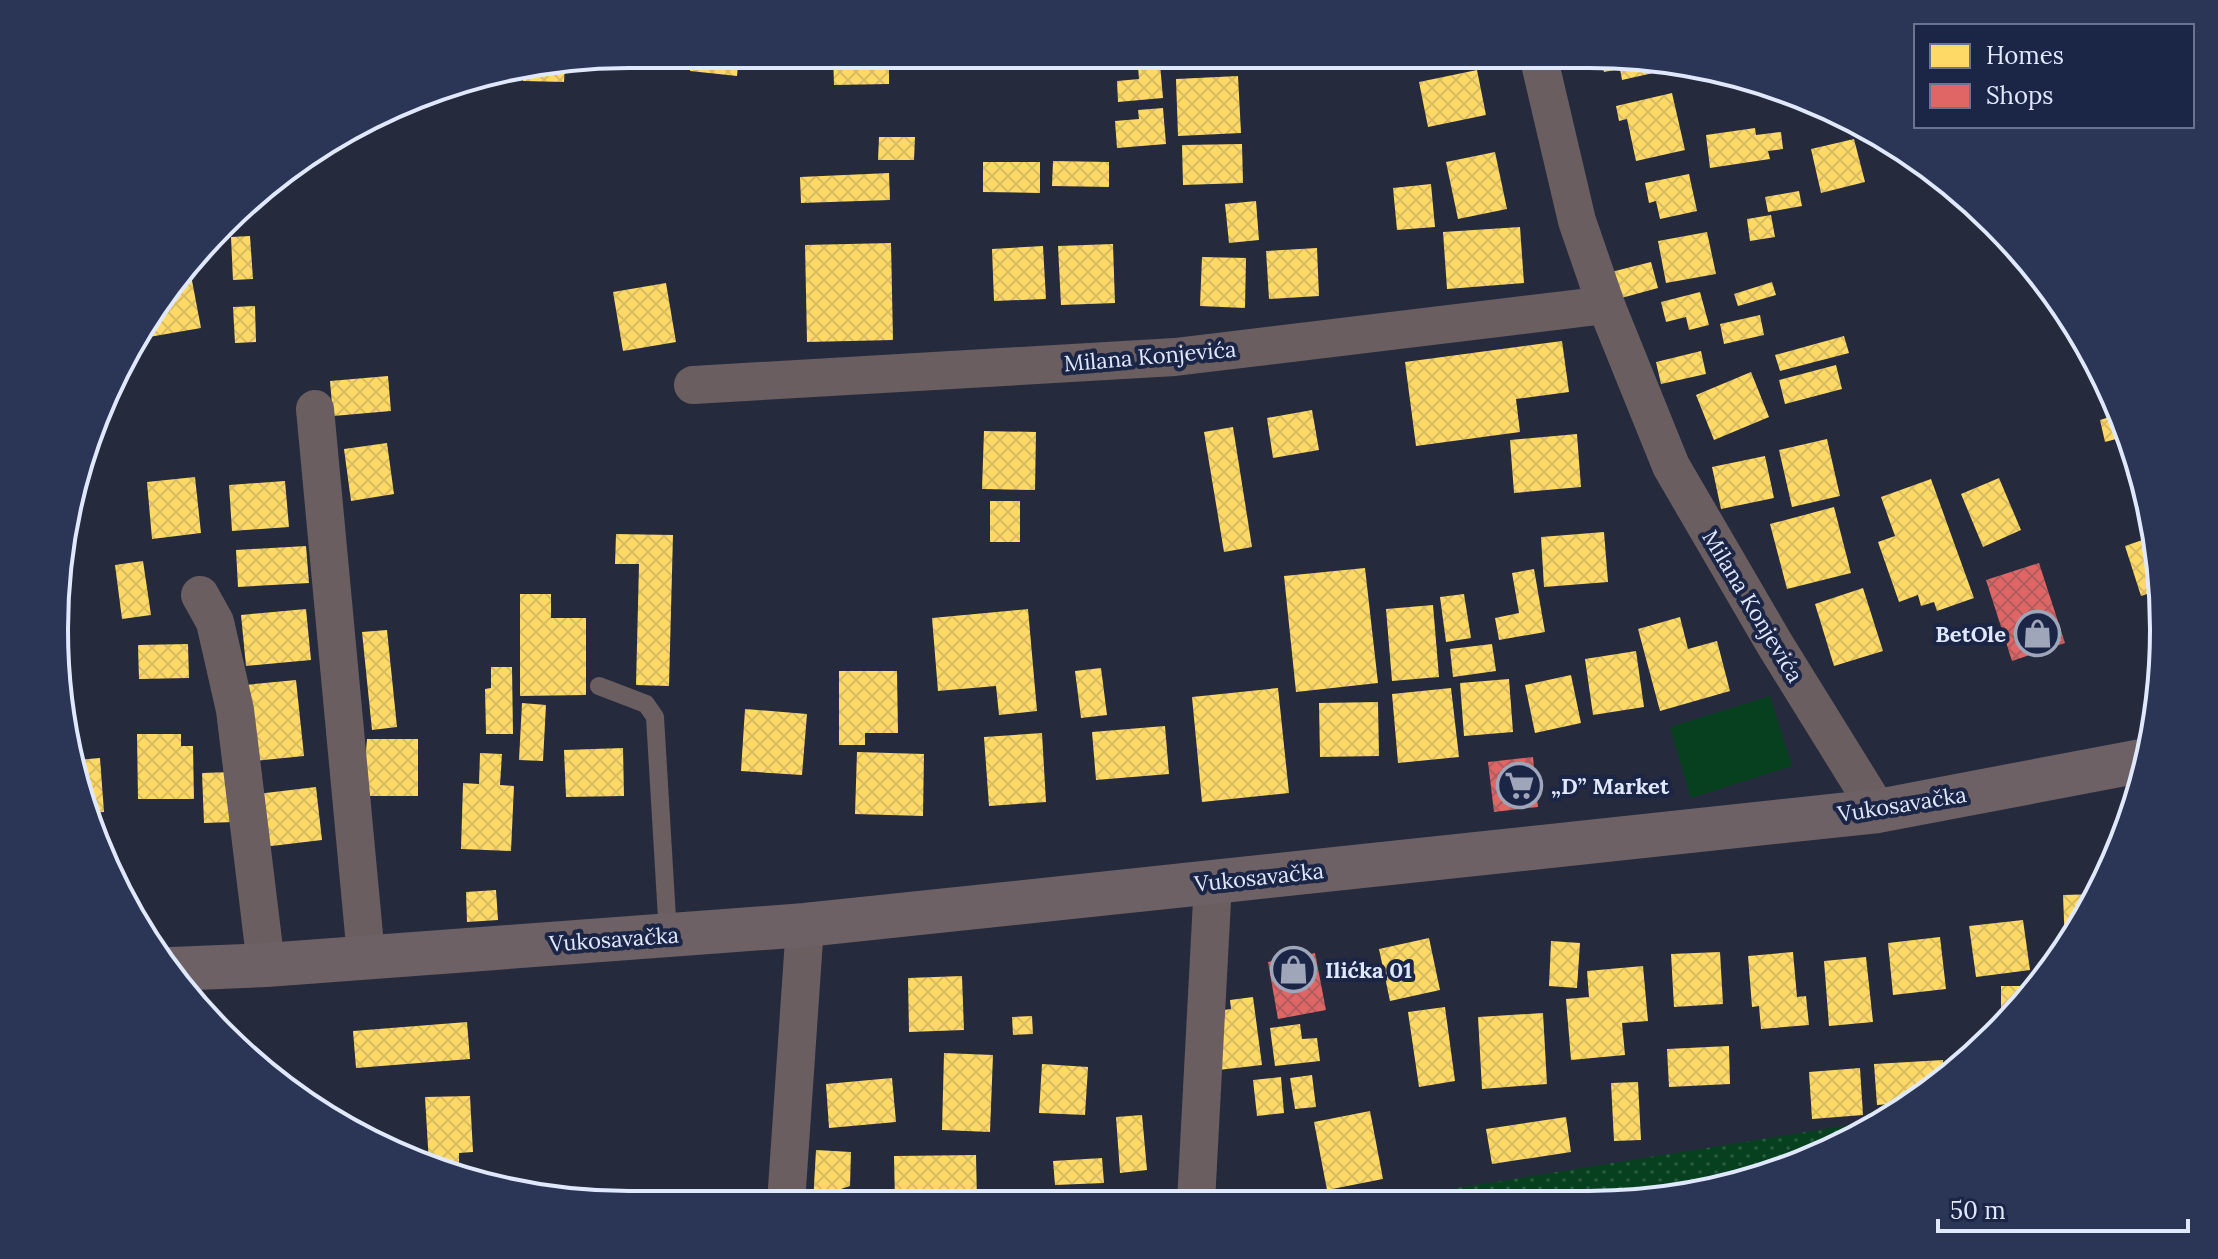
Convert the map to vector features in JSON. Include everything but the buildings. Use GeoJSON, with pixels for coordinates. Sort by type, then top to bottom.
{"type":"FeatureCollection","features":[{"type":"Feature","properties":{"kind":"main road","name":"Vukosavačka"},"geometry":{"type":"LineString","coordinates":[[182,969],[805,925],[1213,882],[1878,811],[2134,762]]}},
{"type":"Feature","properties":{"kind":"street","name":"Milana Konjevića"},"geometry":{"type":"LineString","coordinates":[[1541,68],[1577,221],[1606,305],[1671,466],[1774,643],[1878,811]]}},
{"type":"Feature","properties":{"kind":"street","name":"Milana Konjevića"},"geometry":{"type":"LineString","coordinates":[[693,385],[1175,357],[1606,305]]}},
{"type":"Feature","properties":{"kind":"street"},"geometry":{"type":"LineString","coordinates":[[315,409],[366,956]]}},
{"type":"Feature","properties":{"kind":"street"},"geometry":{"type":"LineString","coordinates":[[200,595],[215,622],[235,710],[266,965]]}},
{"type":"Feature","properties":{"kind":"street"},"geometry":{"type":"LineString","coordinates":[[1197,1191],[1213,882]]}},
{"type":"Feature","properties":{"kind":"street"},"geometry":{"type":"LineString","coordinates":[[787,1191],[805,925]]}},
{"type":"Feature","properties":{"kind":"lane"},"geometry":{"type":"LineString","coordinates":[[599,686],[646,704],[655,717],[668,935]]}},
{"type":"Feature","properties":{"kind":"green space"},"geometry":{"type":"Polygon","coordinates":[[[1770,696],[1792,766],[1691,798],[1670,727],[1770,696]]]}},
{"type":"Feature","properties":{"kind":"green space"},"geometry":{"type":"Polygon","coordinates":[[[1853,1124],[1769,1161],[1734,1172],[1662,1186],[1588,1191],[1438,1191],[1853,1124]]]}},
{"type":"Feature","properties":{"kind":"place","name":"BetOle"},"geometry":{"type":"Point","coordinates":[2037,634]}},
{"type":"Feature","properties":{"kind":"place","name":"„D” Market"},"geometry":{"type":"Point","coordinates":[1520,786]}},
{"type":"Feature","properties":{"kind":"place","name":"Ilićka 01"},"geometry":{"type":"Point","coordinates":[1294,970]}}]}
